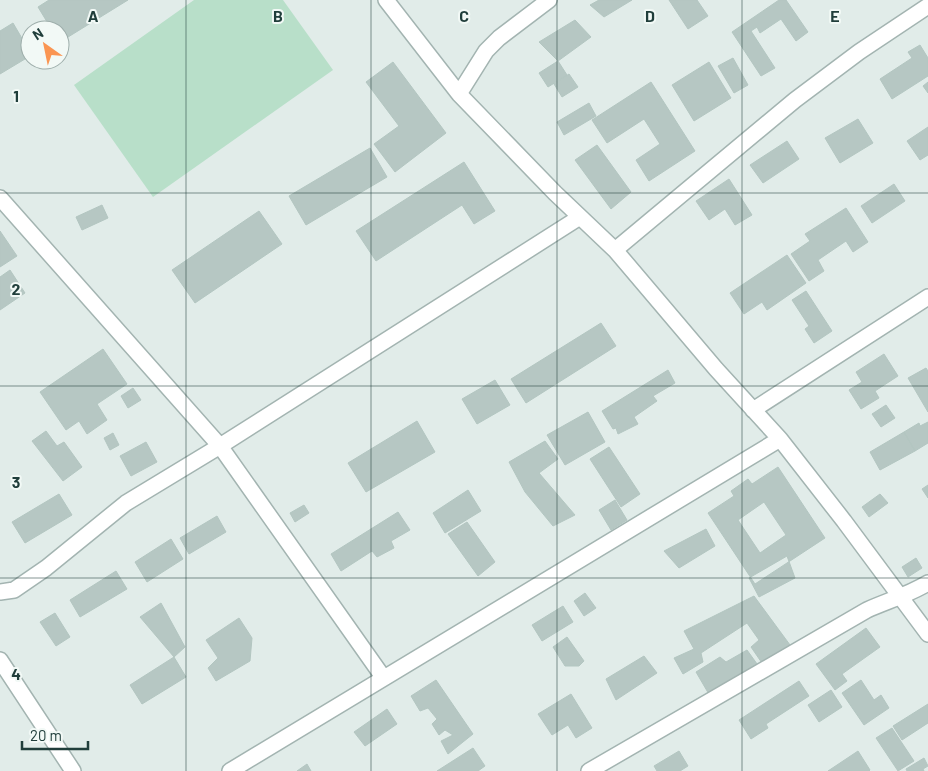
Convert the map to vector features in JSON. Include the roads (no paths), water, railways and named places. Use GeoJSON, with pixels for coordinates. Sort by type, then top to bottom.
{"type":"FeatureCollection","features":[{"type":"Feature","properties":{"kind":"street"},"geometry":{"type":"LineString","coordinates":[[386,0],[459,94],[555,193],[615,250],[690,339],[780,439],[928,634]]}},
{"type":"Feature","properties":{"kind":"street"},"geometry":{"type":"LineString","coordinates":[[459,94],[486,52],[500,38],[549,0]]}},
{"type":"Feature","properties":{"kind":"street"},"geometry":{"type":"LineString","coordinates":[[615,250],[795,100],[859,52],[928,6]]}},
{"type":"Feature","properties":{"kind":"street"},"geometry":{"type":"LineString","coordinates":[[0,198],[220,446],[383,678]]}},
{"type":"Feature","properties":{"kind":"street"},"geometry":{"type":"LineString","coordinates":[[0,592],[14,590],[46,568],[126,503],[220,446],[580,217]]}},
{"type":"Feature","properties":{"kind":"street"},"geometry":{"type":"LineString","coordinates":[[753,410],[928,297]]}},
{"type":"Feature","properties":{"kind":"street"},"geometry":{"type":"LineString","coordinates":[[230,771],[780,439]]}},
{"type":"Feature","properties":{"kind":"street"},"geometry":{"type":"LineString","coordinates":[[589,771],[867,610],[900,598],[928,583]]}},
{"type":"Feature","properties":{"kind":"street"},"geometry":{"type":"LineString","coordinates":[[0,660],[73,771]]}}]}
